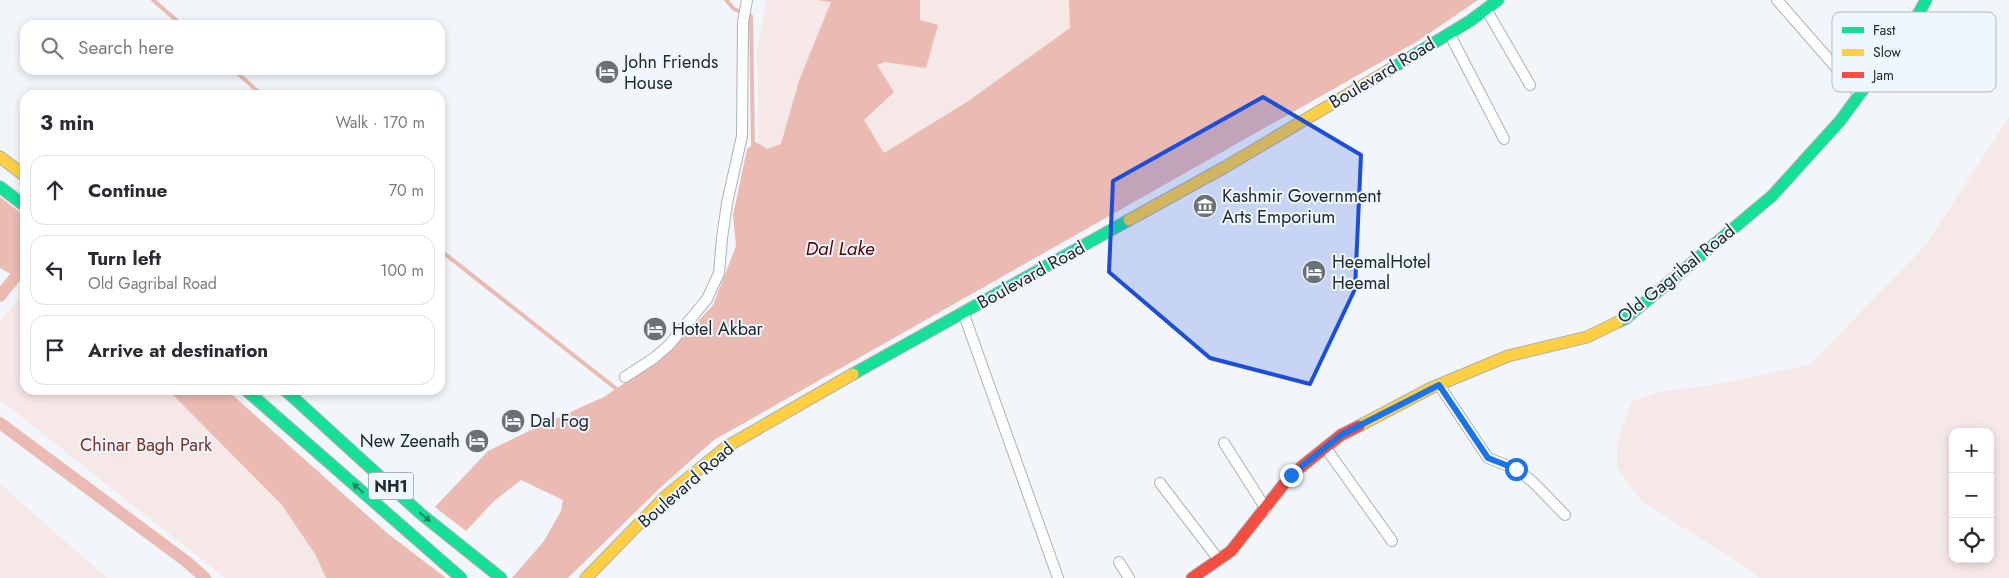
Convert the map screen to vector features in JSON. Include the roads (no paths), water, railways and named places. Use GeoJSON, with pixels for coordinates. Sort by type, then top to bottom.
{"type":"FeatureCollection","features":[{"type":"Feature","properties":{"kind":"main road","name":"Boulevard Road"},"geometry":{"type":"LineString","coordinates":[[586,578],[666,496],[726,447],[772,419],[1225,166],[1449,34],[1498,0]]}},
{"type":"Feature","properties":{"kind":"main road","name":"Old Gagribal Road"},"geometry":{"type":"LineString","coordinates":[[1919,12],[1926,0]]}},
{"type":"Feature","properties":{"kind":"main road","name":"Old Gagribal Road"},"geometry":{"type":"LineString","coordinates":[[1192,578],[1232,551],[1291,475],[1341,435],[1439,385],[1508,356],[1587,337],[1625,319],[1772,196],[1840,121],[1862,92]]}},
{"type":"Feature","properties":{"kind":"main road"},"geometry":{"type":"LineString","coordinates":[[0,157],[20,172]]}},
{"type":"Feature","properties":{"kind":"main road"},"geometry":{"type":"LineString","coordinates":[[0,187],[20,202]]}},
{"type":"Feature","properties":{"kind":"main road","name":"NH1"},"geometry":{"type":"LineString","coordinates":[[252,395],[461,578]]}},
{"type":"Feature","properties":{"kind":"main road","name":"NH1"},"geometry":{"type":"LineString","coordinates":[[291,395],[422,514],[501,578]]}},
{"type":"Feature","properties":{"kind":"main road"},"geometry":{"type":"LineString","coordinates":[[310,445],[327,428]]}},
{"type":"Feature","properties":{"kind":"street"},"geometry":{"type":"LineString","coordinates":[[1776,0],[1832,63]]}},
{"type":"Feature","properties":{"kind":"street"},"geometry":{"type":"LineString","coordinates":[[625,377],[654,358],[669,345],[707,299],[719,274],[727,203],[742,136],[743,22],[747,1]]}},
{"type":"Feature","properties":{"kind":"street"},"geometry":{"type":"LineString","coordinates":[[1486,9],[1530,85]]}},
{"type":"Feature","properties":{"kind":"street"},"geometry":{"type":"LineString","coordinates":[[1449,34],[1504,139]]}},
{"type":"Feature","properties":{"kind":"street"},"geometry":{"type":"LineString","coordinates":[[1857,92],[1860,95]]}},
{"type":"Feature","properties":{"kind":"street"},"geometry":{"type":"LineString","coordinates":[[963,312],[1058,578]]}},
{"type":"Feature","properties":{"kind":"street"},"geometry":{"type":"LineString","coordinates":[[1439,385],[1488,458],[1516,469],[1533,482],[1565,515]]}},
{"type":"Feature","properties":{"kind":"street"},"geometry":{"type":"LineString","coordinates":[[1224,443],[1266,509]]}},
{"type":"Feature","properties":{"kind":"street"},"geometry":{"type":"LineString","coordinates":[[1325,447],[1392,542]]}},
{"type":"Feature","properties":{"kind":"street"},"geometry":{"type":"LineString","coordinates":[[1160,483],[1219,560]]}},
{"type":"Feature","properties":{"kind":"street"},"geometry":{"type":"LineString","coordinates":[[1120,562],[1129,578]]}},
{"type":"Feature","properties":{"kind":"water","name":"Dal Lake"},"geometry":{"type":"Polygon","coordinates":[[[816,0],[920,0],[920,20],[938,25],[926,68],[885,62],[877,65],[894,92],[864,120],[884,153],[967,102],[1070,28],[1069,0],[1478,0],[1418,41],[714,440],[662,486],[568,578],[512,578],[544,541],[561,511],[563,500],[521,480],[495,500],[466,531],[435,507],[488,451],[604,397],[666,355],[713,305],[736,246],[733,215],[747,149],[756,142],[767,149],[781,144],[799,81],[831,2],[816,0]]]}},
{"type":"Feature","properties":{"kind":"water"},"geometry":{"type":"Polygon","coordinates":[[[0,197],[20,212],[20,279],[0,268],[0,197]]]}},
{"type":"Feature","properties":{"kind":"water"},"geometry":{"type":"Polygon","coordinates":[[[173,395],[233,395],[387,533],[446,578],[326,578],[315,554],[281,504],[173,395]]]}},
{"type":"Feature","properties":{"kind":"waterway"},"geometry":{"type":"LineString","coordinates":[[153,0],[176,20]]}},
{"type":"Feature","properties":{"kind":"waterway"},"geometry":{"type":"LineString","coordinates":[[726,0],[734,9],[751,16],[753,148]]}},
{"type":"Feature","properties":{"kind":"waterway"},"geometry":{"type":"LineString","coordinates":[[240,75],[256,90]]}},
{"type":"Feature","properties":{"kind":"waterway"},"geometry":{"type":"LineString","coordinates":[[445,254],[619,391]]}},
{"type":"Feature","properties":{"kind":"waterway"},"geometry":{"type":"LineString","coordinates":[[0,296],[20,271]]}},
{"type":"Feature","properties":{"kind":"waterway"},"geometry":{"type":"LineString","coordinates":[[0,423],[187,562],[205,578]]}},
{"type":"Feature","properties":{"kind":"place","name":"John Friends House"},"geometry":{"type":"Point","coordinates":[607,72]}},
{"type":"Feature","properties":{"kind":"place","name":"Kashmir Government Arts Emporium"},"geometry":{"type":"Point","coordinates":[1205,206]}},
{"type":"Feature","properties":{"kind":"place","name":"HeemalHotel Heemal"},"geometry":{"type":"Point","coordinates":[1314,272]}},
{"type":"Feature","properties":{"kind":"place","name":"Hotel Akbar"},"geometry":{"type":"Point","coordinates":[655,329]}},
{"type":"Feature","properties":{"kind":"place","name":"Dal Fog"},"geometry":{"type":"Point","coordinates":[513,421]}},
{"type":"Feature","properties":{"kind":"place","name":"New Zeenath"},"geometry":{"type":"Point","coordinates":[477,441]}},
{"type":"Feature","properties":{"kind":"park label","name":"Chinar Bagh Park"},"geometry":{"type":"Point","coordinates":[146,445]}}]}
